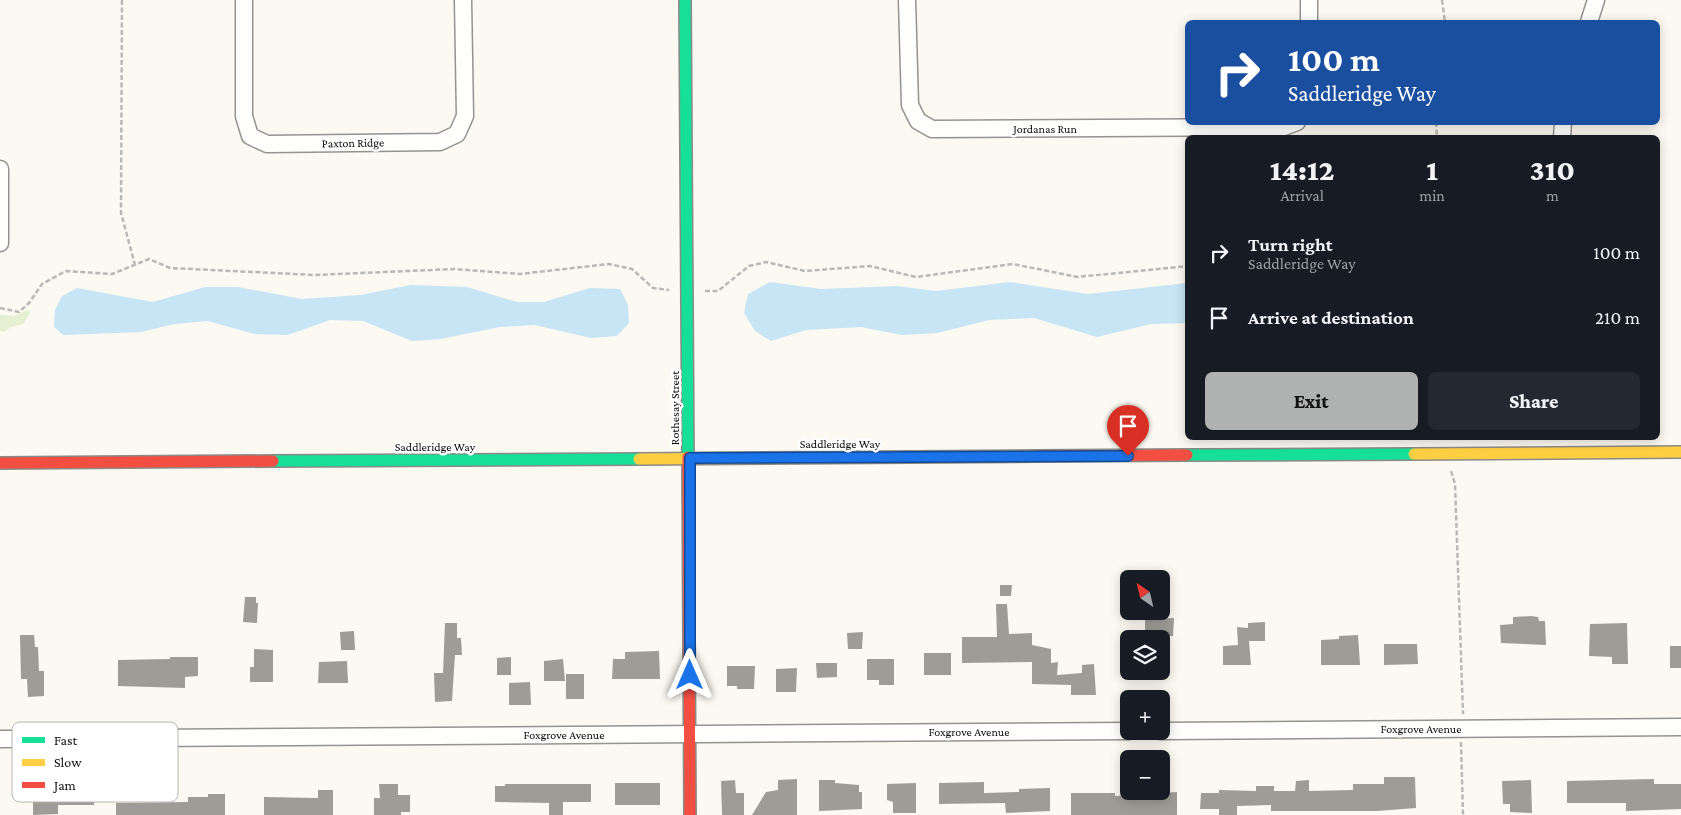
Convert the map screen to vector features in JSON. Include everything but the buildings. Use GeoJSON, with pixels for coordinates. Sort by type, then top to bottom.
{"type":"FeatureCollection","features":[{"type":"Feature","properties":{"kind":"street","name":"Paxton Ridge"},"geometry":{"type":"LineString","coordinates":[[244,0],[244,116],[250,136],[267,144],[440,142],[457,134],[465,116],[463,0]]}},
{"type":"Feature","properties":{"kind":"street","name":"Rothesay Street"},"geometry":{"type":"LineString","coordinates":[[685,0],[690,458],[690,815]]}},
{"type":"Feature","properties":{"kind":"street","name":"Jordanas Run"},"geometry":{"type":"LineString","coordinates":[[907,0],[910,105],[918,121],[932,130],[1284,127],[1289,125]]}},
{"type":"Feature","properties":{"kind":"street"},"geometry":{"type":"LineString","coordinates":[[1309,0],[1309,20]]}},
{"type":"Feature","properties":{"kind":"street"},"geometry":{"type":"LineString","coordinates":[[1590,20],[1596,0]]}},
{"type":"Feature","properties":{"kind":"street"},"geometry":{"type":"LineString","coordinates":[[0,169],[0,243]]}},
{"type":"Feature","properties":{"kind":"street","name":"Saddleridge Way"},"geometry":{"type":"LineString","coordinates":[[0,463],[1446,454],[1563,445],[1681,452]]}},
{"type":"Feature","properties":{"kind":"street","name":"Foxgrove Avenue"},"geometry":{"type":"LineString","coordinates":[[1170,731],[1681,727]]}},
{"type":"Feature","properties":{"kind":"street","name":"Foxgrove Avenue"},"geometry":{"type":"LineString","coordinates":[[178,738],[1120,731]]}},
{"type":"Feature","properties":{"kind":"path"},"geometry":{"type":"LineString","coordinates":[[122,0],[121,213],[135,265]]}},
{"type":"Feature","properties":{"kind":"path"},"geometry":{"type":"LineString","coordinates":[[1442,0],[1445,20]]}},
{"type":"Feature","properties":{"kind":"path"},"geometry":{"type":"LineString","coordinates":[[0,308],[19,312],[29,303],[42,284],[66,270],[112,274],[149,259],[170,268],[315,275],[454,268],[520,274],[609,264],[632,269],[653,288],[688,291],[718,291],[749,266],[766,262],[805,271],[870,266],[916,277],[1013,264],[1077,277],[1185,266]]}},
{"type":"Feature","properties":{"kind":"path"},"geometry":{"type":"LineString","coordinates":[[1446,454],[1455,484],[1464,729],[1460,749],[1463,815]]}},
{"type":"Feature","properties":{"kind":"green space"},"geometry":{"type":"Polygon","coordinates":[[[28,310],[30,313],[23,324],[11,327],[4,332],[0,331],[0,315],[14,316],[28,310]]]}},
{"type":"Feature","properties":{"kind":"water"},"geometry":{"type":"Polygon","coordinates":[[[770,282],[821,289],[897,286],[936,291],[1010,282],[1088,294],[1185,283],[1185,323],[1151,324],[1097,337],[1034,318],[989,320],[937,333],[902,335],[861,327],[806,330],[771,341],[755,331],[744,313],[748,294],[770,282]]]}},
{"type":"Feature","properties":{"kind":"water"},"geometry":{"type":"Polygon","coordinates":[[[411,285],[467,287],[517,302],[544,302],[590,288],[620,289],[628,305],[629,323],[617,336],[591,338],[535,325],[500,327],[441,339],[412,341],[363,321],[330,320],[288,335],[254,334],[208,321],[174,324],[141,332],[63,335],[54,327],[55,310],[62,296],[77,288],[153,302],[205,287],[238,287],[302,299],[360,295],[411,285]]]}},
{"type":"Feature","properties":{"kind":"traffic: fast"},"geometry":{"type":"LineString","coordinates":[[685,0],[688,457]]}},
{"type":"Feature","properties":{"kind":"traffic: fast"},"geometry":{"type":"LineString","coordinates":[[1187,455],[1414,454]]}},
{"type":"Feature","properties":{"kind":"traffic: fast"},"geometry":{"type":"LineString","coordinates":[[273,461],[639,459]]}},
{"type":"Feature","properties":{"kind":"traffic: slow"},"geometry":{"type":"LineString","coordinates":[[1414,454],[1681,452]]}},
{"type":"Feature","properties":{"kind":"traffic: slow"},"geometry":{"type":"LineString","coordinates":[[639,459],[1036,456]]}},
{"type":"Feature","properties":{"kind":"traffic: jam"},"geometry":{"type":"LineString","coordinates":[[1036,456],[1187,455]]}},
{"type":"Feature","properties":{"kind":"traffic: jam"},"geometry":{"type":"LineString","coordinates":[[688,457],[690,815]]}},
{"type":"Feature","properties":{"kind":"traffic: jam"},"geometry":{"type":"LineString","coordinates":[[0,463],[273,461]]}},
{"type":"Feature","properties":{"kind":"route"},"geometry":{"type":"LineString","coordinates":[[690,675],[690,458],[1128,456]]}}]}
